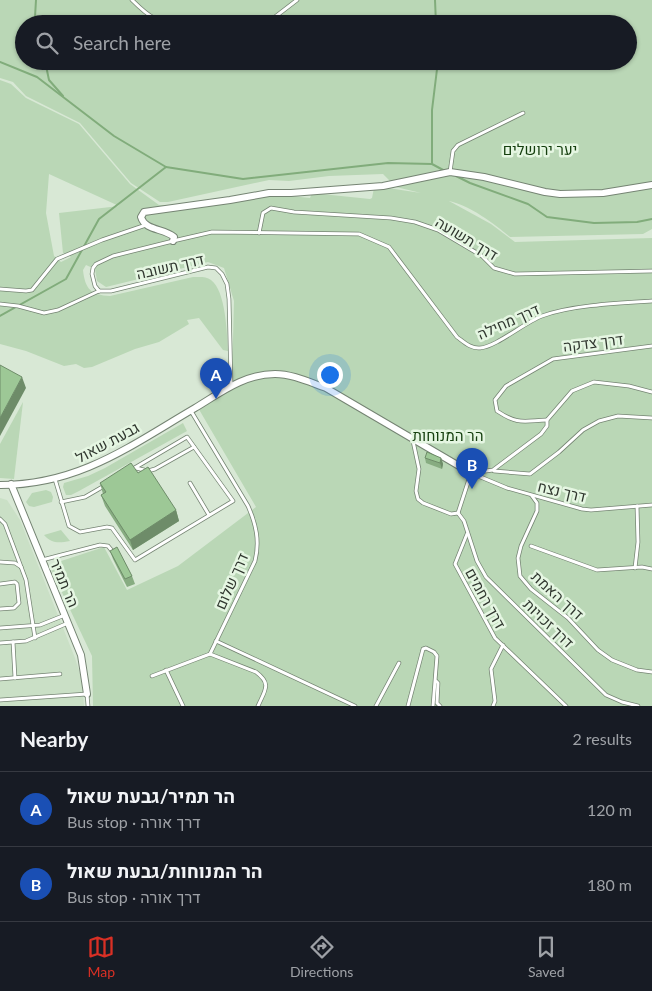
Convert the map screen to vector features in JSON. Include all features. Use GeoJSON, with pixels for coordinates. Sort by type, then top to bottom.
{"type":"FeatureCollection","features":[{"type":"Feature","properties":{"kind":"street"},"geometry":{"type":"LineString","coordinates":[[173,241],[174,237],[168,232],[146,225],[143,222],[141,217],[144,212],[269,193],[383,186],[450,172],[484,177],[560,194],[603,193],[652,185]]}},
{"type":"Feature","properties":{"kind":"street","name":"גבעת שאול"},"geometry":{"type":"LineString","coordinates":[[0,485],[54,479],[72,474],[101,462],[231,385],[260,376],[274,374],[307,381],[326,388],[471,473]]}},
{"type":"Feature","properties":{"kind":"street","name":"הר תמיר"},"geometry":{"type":"LineString","coordinates":[[11,484],[82,655],[87,694]]}},
{"type":"Feature","properties":{"kind":"lane"},"geometry":{"type":"LineString","coordinates":[[132,0],[147,15]]}},
{"type":"Feature","properties":{"kind":"lane"},"geometry":{"type":"LineString","coordinates":[[278,15],[297,0]]}},
{"type":"Feature","properties":{"kind":"lane"},"geometry":{"type":"LineString","coordinates":[[450,172],[453,151],[458,145],[523,113]]}},
{"type":"Feature","properties":{"kind":"lane","name":"דרך תשועה"},"geometry":{"type":"LineString","coordinates":[[259,233],[263,214],[271,208],[294,212],[391,218],[415,222],[438,230],[482,256],[494,268],[516,274],[652,271]]}},
{"type":"Feature","properties":{"kind":"lane"},"geometry":{"type":"LineString","coordinates":[[0,289],[32,290],[58,259],[102,240],[146,225]]}},
{"type":"Feature","properties":{"kind":"lane"},"geometry":{"type":"LineString","coordinates":[[0,304],[18,306],[44,313],[58,310],[99,291],[95,286],[92,274],[93,268],[96,264],[114,256],[212,232],[259,233]]}},
{"type":"Feature","properties":{"kind":"lane","name":"דרך מחילה"},"geometry":{"type":"LineString","coordinates":[[259,233],[358,234],[389,247],[457,337],[470,346],[481,348],[541,316],[577,308],[652,301]]}},
{"type":"Feature","properties":{"kind":"lane","name":"דרך תשובה"},"geometry":{"type":"LineString","coordinates":[[99,291],[111,291],[208,267],[216,268],[222,274],[227,284],[231,385]]}},
{"type":"Feature","properties":{"kind":"lane","name":"דרך צדקה"},"geometry":{"type":"LineString","coordinates":[[547,420],[523,422],[510,419],[497,411],[495,400],[506,386],[553,359],[652,346]]}},
{"type":"Feature","properties":{"kind":"lane"},"geometry":{"type":"LineString","coordinates":[[493,470],[541,434],[547,426],[547,420],[572,391],[594,382],[629,386],[652,392]]}},
{"type":"Feature","properties":{"kind":"lane","name":"דרך שלום"},"geometry":{"type":"LineString","coordinates":[[190,410],[248,506],[254,519],[258,541],[254,561],[210,654]]}},
{"type":"Feature","properties":{"kind":"lane"},"geometry":{"type":"LineString","coordinates":[[413,440],[419,469],[416,491],[418,499],[423,504],[451,514],[458,513],[471,473],[493,470],[530,474],[559,452],[583,430],[599,420],[618,416],[652,418]]}},
{"type":"Feature","properties":{"kind":"lane"},"geometry":{"type":"LineString","coordinates":[[54,479],[69,526],[80,532],[107,527],[112,528],[135,560],[233,501],[187,437],[127,472]]}},
{"type":"Feature","properties":{"kind":"lane"},"geometry":{"type":"LineString","coordinates":[[135,467],[148,471],[156,469],[194,447]]}},
{"type":"Feature","properties":{"kind":"lane","name":"דרך נצח"},"geometry":{"type":"LineString","coordinates":[[471,473],[532,496],[591,510],[652,505]]}},
{"type":"Feature","properties":{"kind":"lane"},"geometry":{"type":"LineString","coordinates":[[61,502],[85,497],[110,482]]}},
{"type":"Feature","properties":{"kind":"lane"},"geometry":{"type":"LineString","coordinates":[[190,483],[210,515]]}},
{"type":"Feature","properties":{"kind":"lane","name":"דרך האמת"},"geometry":{"type":"LineString","coordinates":[[532,496],[537,503],[538,510],[521,546],[518,558],[520,576],[531,589],[568,618],[598,650],[612,660],[637,670],[652,672]]}},
{"type":"Feature","properties":{"kind":"lane"},"geometry":{"type":"LineString","coordinates":[[635,568],[638,542],[636,506]]}},
{"type":"Feature","properties":{"kind":"lane","name":"דרך זכויות"},"geometry":{"type":"LineString","coordinates":[[458,513],[464,521],[477,561],[486,577],[606,695],[638,706]]}},
{"type":"Feature","properties":{"kind":"lane"},"geometry":{"type":"LineString","coordinates":[[0,519],[5,524],[22,568],[28,590],[35,638]]}},
{"type":"Feature","properties":{"kind":"lane","name":"דרך רחמים"},"geometry":{"type":"LineString","coordinates":[[468,533],[455,564],[495,638],[566,706]]}},
{"type":"Feature","properties":{"kind":"lane"},"geometry":{"type":"LineString","coordinates":[[42,560],[100,545],[108,546],[113,553]]}},
{"type":"Feature","properties":{"kind":"lane"},"geometry":{"type":"LineString","coordinates":[[531,546],[596,570],[652,569]]}},
{"type":"Feature","properties":{"kind":"lane"},"geometry":{"type":"LineString","coordinates":[[0,562],[15,563],[22,568]]}},
{"type":"Feature","properties":{"kind":"lane"},"geometry":{"type":"LineString","coordinates":[[0,584],[15,582],[17,584],[19,603],[14,608],[0,609]]}},
{"type":"Feature","properties":{"kind":"lane"},"geometry":{"type":"LineString","coordinates":[[0,628],[33,626],[65,615]]}},
{"type":"Feature","properties":{"kind":"lane"},"geometry":{"type":"LineString","coordinates":[[0,643],[26,641],[68,623]]}},
{"type":"Feature","properties":{"kind":"lane"},"geometry":{"type":"LineString","coordinates":[[216,641],[355,706]]}},
{"type":"Feature","properties":{"kind":"lane"},"geometry":{"type":"LineString","coordinates":[[13,642],[15,678]]}},
{"type":"Feature","properties":{"kind":"lane"},"geometry":{"type":"LineString","coordinates":[[493,706],[495,701],[491,669],[502,645]]}},
{"type":"Feature","properties":{"kind":"lane"},"geometry":{"type":"LineString","coordinates":[[408,706],[423,649],[430,649],[437,656],[433,706]]}},
{"type":"Feature","properties":{"kind":"lane"},"geometry":{"type":"LineString","coordinates":[[152,676],[210,654],[256,672],[266,681],[266,686],[258,706]]}},
{"type":"Feature","properties":{"kind":"lane"},"geometry":{"type":"LineString","coordinates":[[376,706],[399,663]]}},
{"type":"Feature","properties":{"kind":"lane"},"geometry":{"type":"LineString","coordinates":[[166,670],[183,706]]}},
{"type":"Feature","properties":{"kind":"lane"},"geometry":{"type":"LineString","coordinates":[[0,679],[60,674]]}},
{"type":"Feature","properties":{"kind":"lane"},"geometry":{"type":"LineString","coordinates":[[435,680],[438,683],[438,703],[440,706]]}},
{"type":"Feature","properties":{"kind":"lane"},"geometry":{"type":"LineString","coordinates":[[0,700],[87,694],[88,706]]}},
{"type":"Feature","properties":{"kind":"shaded area"},"geometry":{"type":"Polygon","coordinates":[[[0,498],[7,500],[20,520],[75,658],[82,680],[84,706],[0,706],[0,498]]]}},
{"type":"Feature","properties":{"kind":"green space","name":"הר המנוחות"},"geometry":{"type":"Polygon","coordinates":[[[0,0],[652,0],[652,229],[643,234],[510,237],[465,206],[449,201],[491,224],[515,242],[652,238],[652,706],[93,706],[92,656],[49,565],[104,547],[127,590],[178,566],[256,507],[197,406],[232,379],[234,301],[224,268],[208,262],[106,287],[97,281],[95,269],[86,265],[83,270],[85,282],[90,290],[98,294],[110,296],[193,277],[211,280],[220,293],[223,303],[228,351],[223,350],[199,318],[187,320],[189,324],[159,342],[135,349],[92,367],[84,368],[76,364],[64,366],[26,351],[0,344],[0,80],[11,84],[26,98],[79,124],[130,184],[159,205],[199,205],[236,202],[273,194],[310,198],[312,193],[370,199],[372,198],[374,188],[421,193],[396,187],[383,174],[329,176],[289,181],[269,180],[168,202],[160,202],[131,183],[80,123],[26,96],[13,82],[0,78],[0,0]],[[49,174],[46,213],[54,256],[61,262],[71,257],[63,253],[59,213],[119,206],[49,174]]]}},
{"type":"Feature","properties":{"kind":"green space"},"geometry":{"type":"Polygon","coordinates":[[[23,402],[14,479],[0,478],[0,444],[23,402]]]}},
{"type":"Feature","properties":{"kind":"green space"},"geometry":{"type":"Polygon","coordinates":[[[183,423],[187,431],[79,491],[66,495],[63,487],[64,483],[88,476],[105,468],[183,423]]]}},
{"type":"Feature","properties":{"kind":"green space"},"geometry":{"type":"Polygon","coordinates":[[[46,490],[51,492],[52,502],[34,507],[29,506],[26,502],[32,493],[46,490]]]}},
{"type":"Feature","properties":{"kind":"green space"},"geometry":{"type":"Polygon","coordinates":[[[61,530],[70,541],[56,542],[44,535],[61,530]]]}},
{"type":"Feature","properties":{"kind":"building"},"geometry":{"type":"Polygon","coordinates":[[[0,365],[22,377],[0,418],[0,365]]]}},
{"type":"Feature","properties":{"kind":"building"},"geometry":{"type":"Polygon","coordinates":[[[427,452],[441,458],[440,463],[425,458],[427,452]]]}},
{"type":"Feature","properties":{"kind":"building"},"geometry":{"type":"Polygon","coordinates":[[[131,463],[138,473],[148,467],[176,510],[130,540],[101,495],[106,492],[100,483],[131,463]]]}},
{"type":"Feature","properties":{"kind":"building"},"geometry":{"type":"Polygon","coordinates":[[[117,547],[132,576],[125,579],[110,551],[117,547]]]}},
{"type":"Feature","properties":{"kind":"waterway"},"geometry":{"type":"LineString","coordinates":[[35,15],[36,0]]}},
{"type":"Feature","properties":{"kind":"waterway"},"geometry":{"type":"LineString","coordinates":[[435,0],[436,15]]}},
{"type":"Feature","properties":{"kind":"waterway"},"geometry":{"type":"LineString","coordinates":[[0,62],[15,68]]}},
{"type":"Feature","properties":{"kind":"waterway"},"geometry":{"type":"LineString","coordinates":[[20,70],[37,77],[114,136],[166,167],[243,179],[388,163],[432,164],[445,171]]}},
{"type":"Feature","properties":{"kind":"waterway"},"geometry":{"type":"LineString","coordinates":[[47,70],[49,80],[63,96]]}},
{"type":"Feature","properties":{"kind":"waterway"},"geometry":{"type":"LineString","coordinates":[[432,163],[432,110],[437,70]]}},
{"type":"Feature","properties":{"kind":"waterway"},"geometry":{"type":"LineString","coordinates":[[0,316],[66,279],[99,219],[166,167]]}},
{"type":"Feature","properties":{"kind":"waterway"},"geometry":{"type":"LineString","coordinates":[[456,176],[528,204],[547,217],[594,223],[637,222],[652,219]]}},
{"type":"Feature","properties":{"kind":"place","name":"הר תמיר/גבעת שאול"},"geometry":{"type":"Point","coordinates":[216,399]}},
{"type":"Feature","properties":{"kind":"place","name":"הר המנוחות/גבעת שאול"},"geometry":{"type":"Point","coordinates":[472,489]}},
{"type":"Feature","properties":{"kind":"park label","name":"יער ירושלים"},"geometry":{"type":"Point","coordinates":[540,149]}}]}
